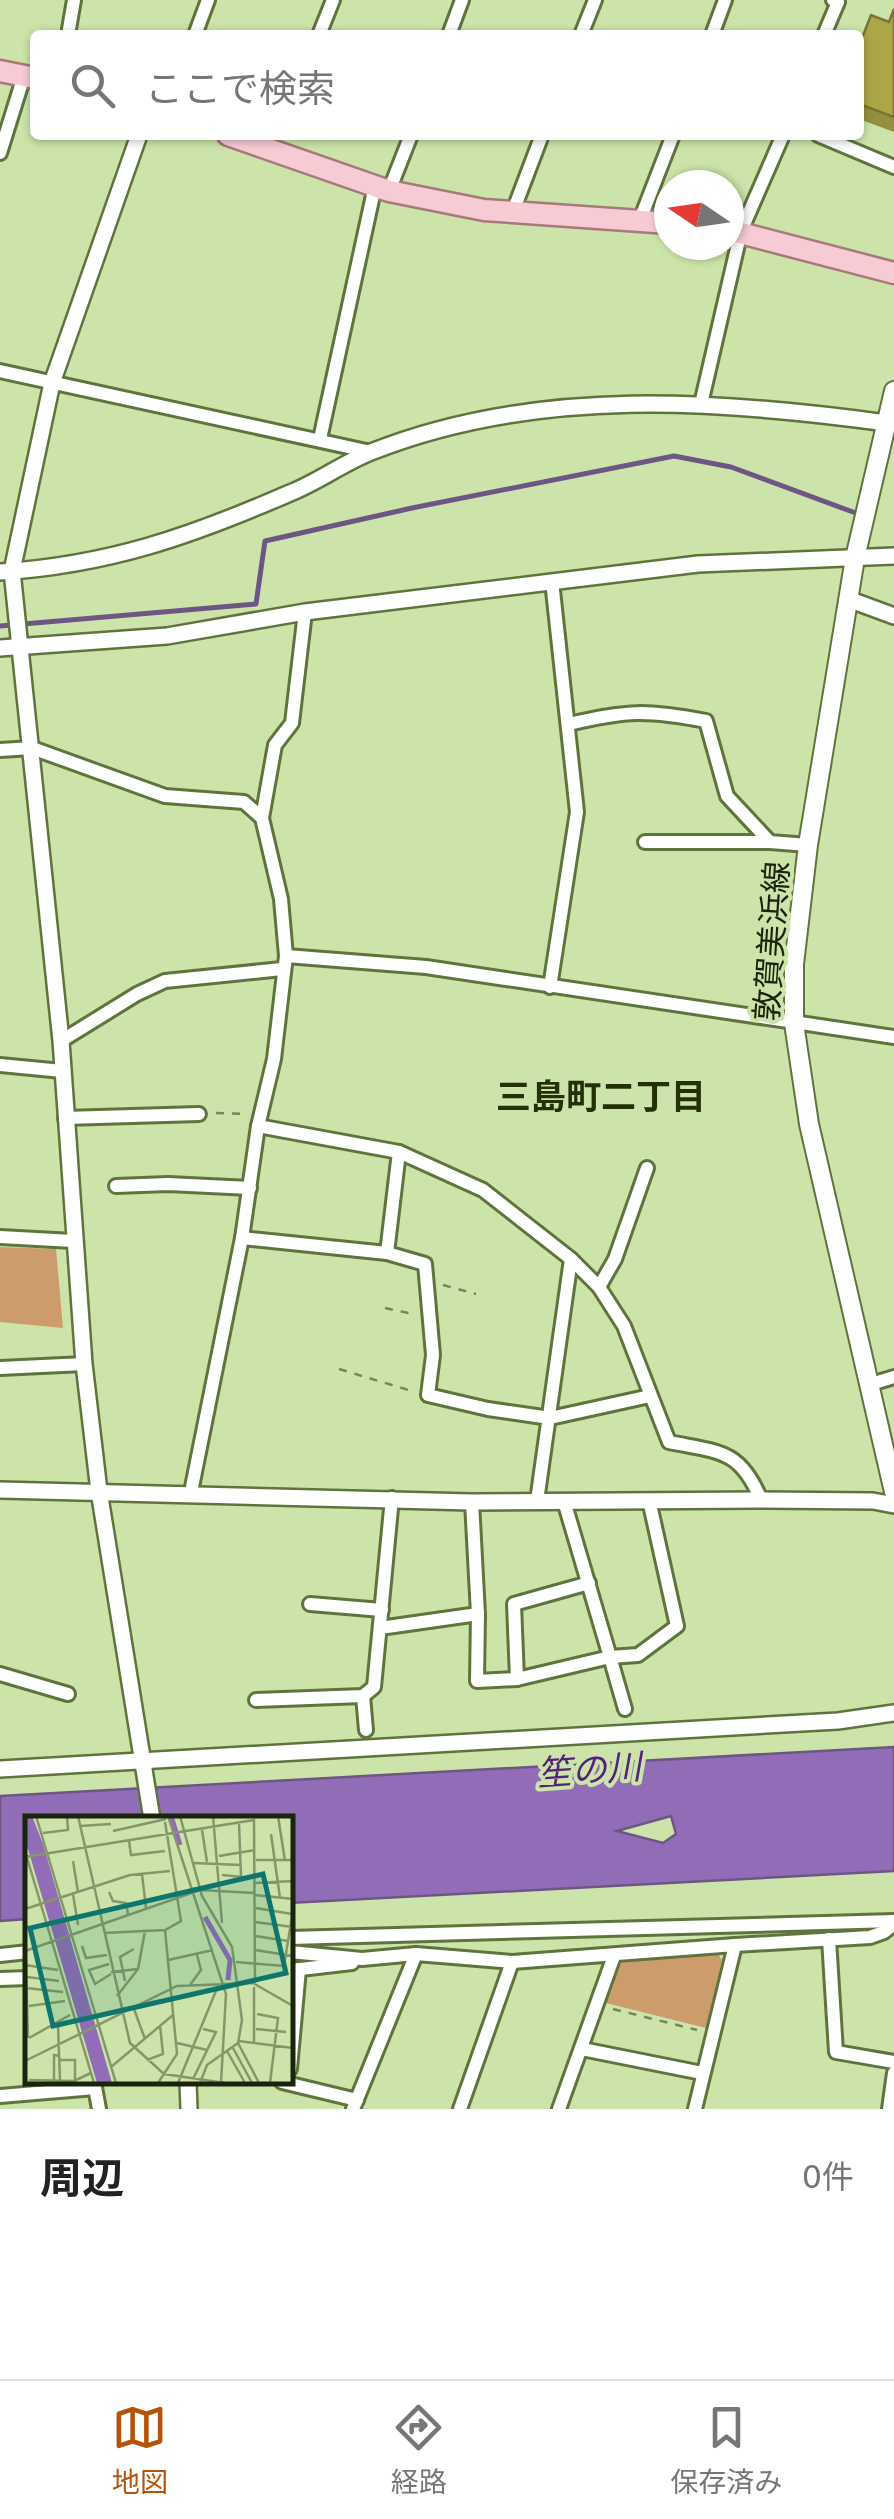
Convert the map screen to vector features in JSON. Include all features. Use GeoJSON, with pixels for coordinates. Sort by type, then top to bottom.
{"type":"FeatureCollection","features":[{"type":"Feature","properties":{"kind":"main road"},"geometry":{"type":"LineString","coordinates":[[0,71],[30,77]]}},
{"type":"Feature","properties":{"kind":"main road"},"geometry":{"type":"LineString","coordinates":[[277,144],[382,189],[512,214],[654,221]]}},
{"type":"Feature","properties":{"kind":"main road"},"geometry":{"type":"LineString","coordinates":[[744,232],[894,273]]}},
{"type":"Feature","properties":{"kind":"main road","name":"敦賀美浜線"},"geometry":{"type":"LineString","coordinates":[[894,391],[890,423],[855,558],[808,845],[794,964],[794,1023],[810,1124],[894,1492]]}},
{"type":"Feature","properties":{"kind":"street"},"geometry":{"type":"LineString","coordinates":[[69,30],[74,0]]}},
{"type":"Feature","properties":{"kind":"street"},"geometry":{"type":"LineString","coordinates":[[197,30],[208,0]]}},
{"type":"Feature","properties":{"kind":"street"},"geometry":{"type":"LineString","coordinates":[[321,30],[333,0]]}},
{"type":"Feature","properties":{"kind":"street"},"geometry":{"type":"LineString","coordinates":[[451,30],[462,0]]}},
{"type":"Feature","properties":{"kind":"street"},"geometry":{"type":"LineString","coordinates":[[583,30],[595,0]]}},
{"type":"Feature","properties":{"kind":"street"},"geometry":{"type":"LineString","coordinates":[[714,30],[725,0]]}},
{"type":"Feature","properties":{"kind":"street"},"geometry":{"type":"LineString","coordinates":[[826,30],[838,2],[833,0]]}},
{"type":"Feature","properties":{"kind":"street"},"geometry":{"type":"LineString","coordinates":[[0,153],[30,77]]}},
{"type":"Feature","properties":{"kind":"street"},"geometry":{"type":"LineString","coordinates":[[137,140],[52,383],[6,571],[20,641],[32,748],[60,1041],[84,1364],[99,1491],[151,1816]]}},
{"type":"Feature","properties":{"kind":"street"},"geometry":{"type":"LineString","coordinates":[[320,439],[382,189],[407,140]]}},
{"type":"Feature","properties":{"kind":"street"},"geometry":{"type":"LineString","coordinates":[[512,214],[540,140]]}},
{"type":"Feature","properties":{"kind":"street"},"geometry":{"type":"LineString","coordinates":[[640,220],[671,140]]}},
{"type":"Feature","properties":{"kind":"street"},"geometry":{"type":"LineString","coordinates":[[744,212],[780,140]]}},
{"type":"Feature","properties":{"kind":"street"},"geometry":{"type":"LineString","coordinates":[[830,140],[894,167]]}},
{"type":"Feature","properties":{"kind":"street"},"geometry":{"type":"LineString","coordinates":[[701,404],[729,260]]}},
{"type":"Feature","properties":{"kind":"street"},"geometry":{"type":"LineString","coordinates":[[0,371],[370,452]]}},
{"type":"Feature","properties":{"kind":"street"},"geometry":{"type":"LineString","coordinates":[[6,571],[123,556],[294,492],[370,452],[498,415],[569,407],[701,404],[890,423]]}},
{"type":"Feature","properties":{"kind":"street"},"geometry":{"type":"LineString","coordinates":[[0,648],[20,641],[167,636],[305,612],[698,564],[894,556]]}},
{"type":"Feature","properties":{"kind":"street"},"geometry":{"type":"LineString","coordinates":[[550,987],[576,812],[552,581]]}},
{"type":"Feature","properties":{"kind":"street"},"geometry":{"type":"LineString","coordinates":[[848,599],[894,616]]}},
{"type":"Feature","properties":{"kind":"street"},"geometry":{"type":"LineString","coordinates":[[191,1492],[274,1059],[284,963],[281,899],[262,818],[275,745],[292,723],[305,612]]}},
{"type":"Feature","properties":{"kind":"street"},"geometry":{"type":"LineString","coordinates":[[569,724],[622,712],[662,713],[706,721],[727,796],[770,842]]}},
{"type":"Feature","properties":{"kind":"street"},"geometry":{"type":"LineString","coordinates":[[0,750],[32,748],[166,796],[244,802],[262,818]]}},
{"type":"Feature","properties":{"kind":"street"},"geometry":{"type":"LineString","coordinates":[[645,842],[808,845]]}},
{"type":"Feature","properties":{"kind":"street"},"geometry":{"type":"LineString","coordinates":[[60,1041],[136,994],[165,981],[284,963],[426,967],[894,1037]]}},
{"type":"Feature","properties":{"kind":"street"},"geometry":{"type":"LineString","coordinates":[[0,1065],[62,1071]]}},
{"type":"Feature","properties":{"kind":"street"},"geometry":{"type":"LineString","coordinates":[[65,1118],[199,1114]]}},
{"type":"Feature","properties":{"kind":"street"},"geometry":{"type":"LineString","coordinates":[[260,1121],[399,1152],[483,1190],[571,1259],[599,1287],[624,1326],[669,1442],[723,1452],[749,1471],[761,1500]]}},
{"type":"Feature","properties":{"kind":"street"},"geometry":{"type":"LineString","coordinates":[[387,1253],[399,1152]]}},
{"type":"Feature","properties":{"kind":"street"},"geometry":{"type":"LineString","coordinates":[[599,1287],[616,1259],[647,1168]]}},
{"type":"Feature","properties":{"kind":"street"},"geometry":{"type":"LineString","coordinates":[[116,1186],[250,1188]]}},
{"type":"Feature","properties":{"kind":"street"},"geometry":{"type":"LineString","coordinates":[[0,1237],[73,1241]]}},
{"type":"Feature","properties":{"kind":"street"},"geometry":{"type":"LineString","coordinates":[[242,1238],[387,1253],[425,1264],[433,1355],[428,1396],[488,1410],[550,1418],[650,1396]]}},
{"type":"Feature","properties":{"kind":"street"},"geometry":{"type":"LineString","coordinates":[[537,1501],[571,1259]]}},
{"type":"Feature","properties":{"kind":"street"},"geometry":{"type":"LineString","coordinates":[[0,1368],[84,1364]]}},
{"type":"Feature","properties":{"kind":"street"},"geometry":{"type":"LineString","coordinates":[[871,1384],[894,1377]]}},
{"type":"Feature","properties":{"kind":"street"},"geometry":{"type":"LineString","coordinates":[[0,1490],[472,1502],[761,1500],[894,1504]]}},
{"type":"Feature","properties":{"kind":"street"},"geometry":{"type":"LineString","coordinates":[[256,1700],[363,1696],[374,1686],[392,1498]]}},
{"type":"Feature","properties":{"kind":"street"},"geometry":{"type":"LineString","coordinates":[[472,1502],[478,1681],[517,1679],[610,1657],[638,1656],[678,1626],[649,1500]]}},
{"type":"Feature","properties":{"kind":"street"},"geometry":{"type":"LineString","coordinates":[[564,1501],[624,1709]]}},
{"type":"Feature","properties":{"kind":"street"},"geometry":{"type":"LineString","coordinates":[[517,1679],[514,1604],[589,1584]]}},
{"type":"Feature","properties":{"kind":"street"},"geometry":{"type":"LineString","coordinates":[[310,1604],[382,1610]]}},
{"type":"Feature","properties":{"kind":"street"},"geometry":{"type":"LineString","coordinates":[[380,1628],[478,1614]]}},
{"type":"Feature","properties":{"kind":"street"},"geometry":{"type":"LineString","coordinates":[[0,1674],[68,1694]]}},
{"type":"Feature","properties":{"kind":"street"},"geometry":{"type":"LineString","coordinates":[[363,1696],[366,1730]]}},
{"type":"Feature","properties":{"kind":"street"},"geometry":{"type":"LineString","coordinates":[[0,1769],[143,1767],[838,1721],[894,1714]]}},
{"type":"Feature","properties":{"kind":"street"},"geometry":{"type":"LineString","coordinates":[[292,1938],[894,1922]]}},
{"type":"Feature","properties":{"kind":"street"},"geometry":{"type":"LineString","coordinates":[[292,1952],[362,1959],[416,1954],[512,1962],[870,1937],[884,1932],[894,1922]]}},
{"type":"Feature","properties":{"kind":"street"},"geometry":{"type":"LineString","coordinates":[[829,1939],[836,2052],[894,2062]]}},
{"type":"Feature","properties":{"kind":"street"},"geometry":{"type":"LineString","coordinates":[[695,2109],[735,1946]]}},
{"type":"Feature","properties":{"kind":"street"},"geometry":{"type":"LineString","coordinates":[[0,1954],[25,1952]]}},
{"type":"Feature","properties":{"kind":"street"},"geometry":{"type":"LineString","coordinates":[[292,2081],[355,2104],[416,1954]]}},
{"type":"Feature","properties":{"kind":"street"},"geometry":{"type":"LineString","coordinates":[[559,2109],[614,1956]]}},
{"type":"Feature","properties":{"kind":"street"},"geometry":{"type":"LineString","coordinates":[[292,2000],[294,1969],[346,1965],[362,1959]]}},
{"type":"Feature","properties":{"kind":"street"},"geometry":{"type":"LineString","coordinates":[[460,2109],[512,1962]]}},
{"type":"Feature","properties":{"kind":"street"},"geometry":{"type":"LineString","coordinates":[[0,1979],[25,1978]]}},
{"type":"Feature","properties":{"kind":"street"},"geometry":{"type":"LineString","coordinates":[[582,2050],[702,2073]]}},
{"type":"Feature","properties":{"kind":"street"},"geometry":{"type":"LineString","coordinates":[[889,2109],[894,2073]]}},
{"type":"Feature","properties":{"kind":"street"},"geometry":{"type":"LineString","coordinates":[[188,2084],[190,2109]]}},
{"type":"Feature","properties":{"kind":"street"},"geometry":{"type":"LineString","coordinates":[[0,2096],[94,2085],[100,2109]]}},
{"type":"Feature","properties":{"kind":"path"},"geometry":{"type":"LineString","coordinates":[[199,1114],[227,1112],[260,1121]]}},
{"type":"Feature","properties":{"kind":"path"},"geometry":{"type":"LineString","coordinates":[[427,1281],[476,1294]]}},
{"type":"Feature","properties":{"kind":"path"},"geometry":{"type":"LineString","coordinates":[[385,1308],[432,1318]]}},
{"type":"Feature","properties":{"kind":"path"},"geometry":{"type":"LineString","coordinates":[[340,1369],[428,1396]]}},
{"type":"Feature","properties":{"kind":"path"},"geometry":{"type":"LineString","coordinates":[[597,2005],[712,2034]]}},
{"type":"Feature","properties":{"kind":"shaded area"},"geometry":{"type":"Polygon","coordinates":[[[0,1247],[56,1249],[63,1328],[0,1322],[0,1247]]]}},
{"type":"Feature","properties":{"kind":"shaded area"},"geometry":{"type":"Polygon","coordinates":[[[717,1952],[722,1960],[706,2028],[606,2003],[620,1960],[717,1952]]]}},
{"type":"Feature","properties":{"kind":"water","name":"笙の川"},"geometry":{"type":"Polygon","coordinates":[[[894,1747],[894,1871],[292,1903],[292,1816],[25,1816],[25,1919],[0,1921],[0,1796],[894,1747]],[[671,1816],[617,1831],[663,1843],[676,1834],[671,1816]]]}},
{"type":"Feature","properties":{"kind":"building"},"geometry":{"type":"Polygon","coordinates":[[[894,9],[894,117],[864,106],[864,33],[871,15],[889,22],[894,9]]]}},
{"type":"Feature","properties":{"kind":"waterway"},"geometry":{"type":"LineString","coordinates":[[0,626],[256,604],[265,541],[674,456],[731,467],[853,512]]}},
{"type":"Feature","properties":{"kind":"district","name":"三島町二丁目"},"geometry":{"type":"Point","coordinates":[601,1097]}}]}
